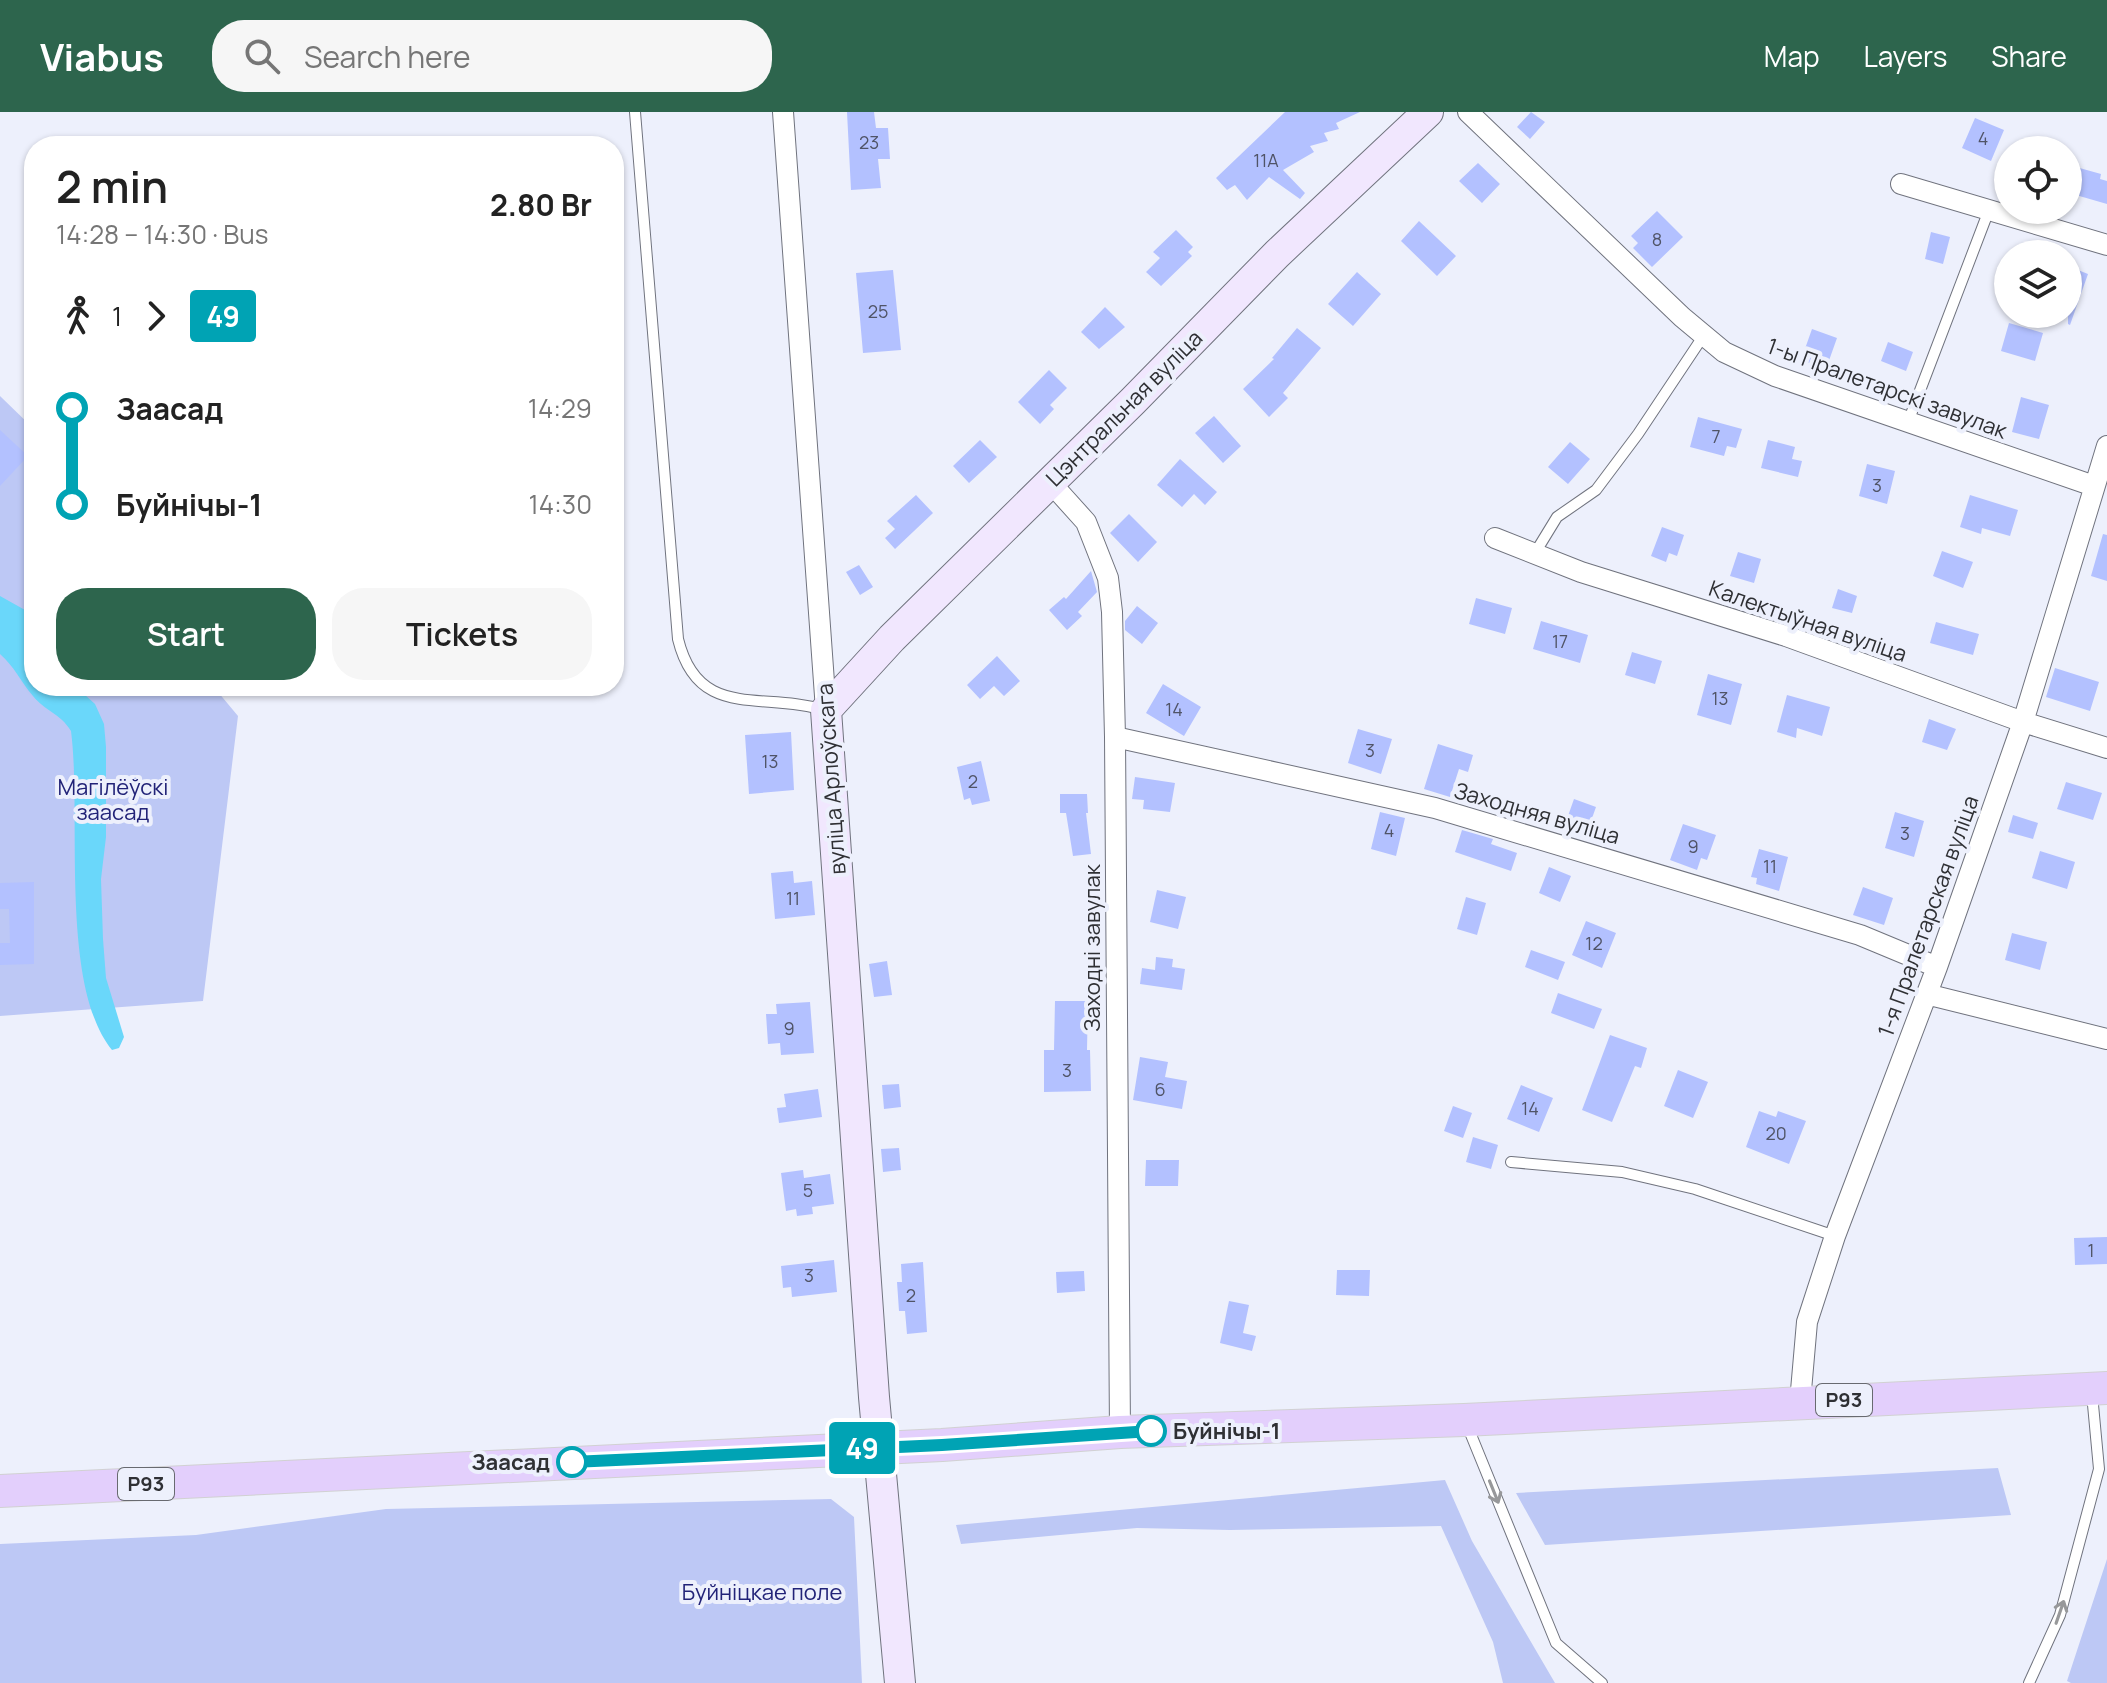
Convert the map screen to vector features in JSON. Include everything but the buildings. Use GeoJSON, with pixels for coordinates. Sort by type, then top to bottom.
{"type":"FeatureCollection","features":[{"type":"Feature","properties":{"kind":"main road","name":"Р93"},"geometry":{"type":"LineString","coordinates":[[0,1491],[1120,1432],[1464,1420],[2099,1388]]}},
{"type":"Feature","properties":{"kind":"street","name":"вуліца Арлоўскага"},"geometry":{"type":"LineString","coordinates":[[783,112],[878,1447],[900,1683]]}},
{"type":"Feature","properties":{"kind":"street","name":"Цэнтральная вуліца"},"geometry":{"type":"LineString","coordinates":[[826,710],[892,638],[1277,254],[1428,112]]}},
{"type":"Feature","properties":{"kind":"street","name":"1-ы Пралетарскі завулак"},"geometry":{"type":"LineString","coordinates":[[1468,112],[1724,352],[1775,376],[2094,486]]}},
{"type":"Feature","properties":{"kind":"street"},"geometry":{"type":"LineString","coordinates":[[1901,184],[2107,245]]}},
{"type":"Feature","properties":{"kind":"street","name":"1-я Пралетарская вуліца"},"geometry":{"type":"LineString","coordinates":[[1800,1402],[1807,1322],[1835,1236],[1937,967],[2023,722],[2107,446]]}},
{"type":"Feature","properties":{"kind":"street","name":"Заходні завулак"},"geometry":{"type":"LineString","coordinates":[[1050,482],[1086,522],[1108,578],[1112,612],[1120,1432]]}},
{"type":"Feature","properties":{"kind":"street","name":"Калектыўная вуліца"},"geometry":{"type":"LineString","coordinates":[[1495,538],[1581,572],[1786,636],[2023,722],[2107,748]]}},
{"type":"Feature","properties":{"kind":"street","name":"Заходняя вуліца"},"geometry":{"type":"LineString","coordinates":[[1115,737],[1435,808],[1845,930],[1937,967]]}},
{"type":"Feature","properties":{"kind":"street"},"geometry":{"type":"LineString","coordinates":[[1926,994],[2107,1039]]}},
{"type":"Feature","properties":{"kind":"lane"},"geometry":{"type":"LineString","coordinates":[[635,112],[678,639],[682,655],[697,680],[720,696],[794,703],[826,710]]}},
{"type":"Feature","properties":{"kind":"lane"},"geometry":{"type":"LineString","coordinates":[[1908,422],[1989,210]]}},
{"type":"Feature","properties":{"kind":"lane"},"geometry":{"type":"LineString","coordinates":[[1535,553],[1557,517],[1596,490],[1638,434],[1704,335]]}},
{"type":"Feature","properties":{"kind":"lane"},"geometry":{"type":"LineString","coordinates":[[1511,1162],[1622,1172],[1695,1189],[1835,1236]]}},
{"type":"Feature","properties":{"kind":"lane"},"geometry":{"type":"LineString","coordinates":[[2029,1683],[2060,1615],[2099,1469],[2099,1388]]}},
{"type":"Feature","properties":{"kind":"lane"},"geometry":{"type":"LineString","coordinates":[[1464,1420],[1556,1643],[1602,1683]]}},
{"type":"Feature","properties":{"kind":"green space","name":"Магілёўскі заасад"},"geometry":{"type":"Polygon","coordinates":[[[0,396],[24,419],[24,696],[221,696],[238,716],[203,1001],[0,1016],[0,396]]]}},
{"type":"Feature","properties":{"kind":"green space"},"geometry":{"type":"Polygon","coordinates":[[[1998,1468],[2011,1515],[1545,1545],[1516,1493],[1998,1468]]]}},
{"type":"Feature","properties":{"kind":"green space"},"geometry":{"type":"Polygon","coordinates":[[[1445,1480],[1472,1541],[1555,1683],[1503,1683],[1493,1642],[1441,1526],[1230,1530],[1137,1528],[961,1544],[956,1525],[1445,1480]]]}},
{"type":"Feature","properties":{"kind":"green space","name":"Буйніцкае поле"},"geometry":{"type":"Polygon","coordinates":[[[831,1499],[854,1517],[862,1683],[0,1683],[0,1544],[196,1535],[386,1509],[831,1499]]]}},
{"type":"Feature","properties":{"kind":"green space"},"geometry":{"type":"Polygon","coordinates":[[[2107,1559],[2107,1683],[2071,1683],[2067,1681],[2107,1559]]]}},
{"type":"Feature","properties":{"kind":"shaded area"},"geometry":{"type":"Polygon","coordinates":[[[0,596],[24,609],[24,684],[0,654],[0,596]]]}},
{"type":"Feature","properties":{"kind":"shaded area"},"geometry":{"type":"Polygon","coordinates":[[[34,696],[86,696],[95,704],[104,724],[106,837],[101,879],[103,939],[106,978],[124,1037],[119,1048],[112,1050],[95,1021],[85,985],[79,943],[71,731],[34,696]]]}},
{"type":"Feature","properties":{"kind":"bus line","name":"49"},"geometry":{"type":"LineString","coordinates":[[572,1462],[942,1445],[1151,1431]]}},
{"type":"Feature","properties":{"kind":"place","name":"Буйнічы-1"},"geometry":{"type":"Point","coordinates":[1151,1431]}},
{"type":"Feature","properties":{"kind":"place","name":"Заасад"},"geometry":{"type":"Point","coordinates":[572,1462]}}]}
